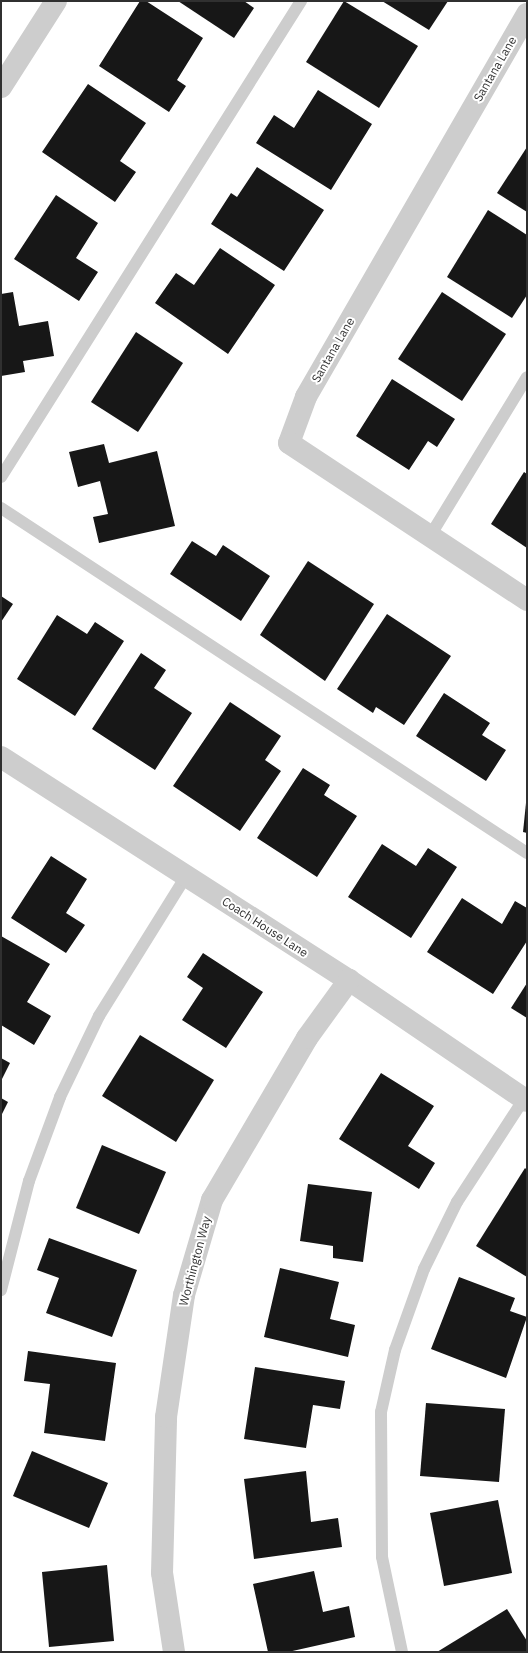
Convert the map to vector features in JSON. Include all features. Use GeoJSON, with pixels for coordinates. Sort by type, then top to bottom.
{"type":"FeatureCollection","features":[{"type":"Feature","properties":{"kind":"street"},"geometry":{"type":"LineString","coordinates":[[1,87],[56,1]]}},
{"type":"Feature","properties":{"kind":"street","name":"Santana Lane"},"geometry":{"type":"LineString","coordinates":[[527,14],[306,397],[290,443],[527,600]]}},
{"type":"Feature","properties":{"kind":"street","name":"Coach House Lane"},"geometry":{"type":"LineString","coordinates":[[4,765],[186,876],[349,980],[525,1100]]}},
{"type":"Feature","properties":{"kind":"street","name":"Worthington Way"},"geometry":{"type":"LineString","coordinates":[[174,1652],[162,1573],[166,1416],[184,1295],[212,1200],[307,1038],[349,980]]}},
{"type":"Feature","properties":{"kind":"lane"},"geometry":{"type":"LineString","coordinates":[[1,477],[302,1]]}},
{"type":"Feature","properties":{"kind":"lane"},"geometry":{"type":"LineString","coordinates":[[430,536],[527,377]]}},
{"type":"Feature","properties":{"kind":"lane"},"geometry":{"type":"LineString","coordinates":[[1,508],[527,853]]}},
{"type":"Feature","properties":{"kind":"lane"},"geometry":{"type":"LineString","coordinates":[[1,1290],[29,1181],[60,1097],[99,1016],[186,876]]}},
{"type":"Feature","properties":{"kind":"lane"},"geometry":{"type":"LineString","coordinates":[[402,1652],[382,1557],[383,1405],[395,1350],[424,1269],[457,1202],[525,1100]]}},
{"type":"Feature","properties":{"kind":"building"},"geometry":{"type":"Polygon","coordinates":[[[140,1],[146,1],[203,38],[177,80],[186,86],[169,112],[99,66],[140,1]]]}},
{"type":"Feature","properties":{"kind":"building"},"geometry":{"type":"Polygon","coordinates":[[[178,1],[244,1],[254,8],[234,38],[178,1]]]}},
{"type":"Feature","properties":{"kind":"building"},"geometry":{"type":"Polygon","coordinates":[[[344,1],[418,46],[379,108],[306,62],[344,1]]]}},
{"type":"Feature","properties":{"kind":"building"},"geometry":{"type":"Polygon","coordinates":[[[382,1],[448,1],[429,30],[382,1]]]}},
{"type":"Feature","properties":{"kind":"building"},"geometry":{"type":"Polygon","coordinates":[[[88,84],[146,123],[120,161],[136,172],[115,202],[42,152],[88,84]]]}},
{"type":"Feature","properties":{"kind":"building"},"geometry":{"type":"Polygon","coordinates":[[[318,90],[372,124],[331,190],[256,143],[274,115],[294,128],[318,90]]]}},
{"type":"Feature","properties":{"kind":"building"},"geometry":{"type":"Polygon","coordinates":[[[527,147],[527,212],[497,193],[527,147]]]}},
{"type":"Feature","properties":{"kind":"building"},"geometry":{"type":"Polygon","coordinates":[[[257,167],[324,210],[284,271],[211,224],[231,193],[237,197],[257,167]]]}},
{"type":"Feature","properties":{"kind":"building"},"geometry":{"type":"Polygon","coordinates":[[[56,195],[98,223],[76,258],[98,272],[79,301],[14,259],[56,195]]]}},
{"type":"Feature","properties":{"kind":"building"},"geometry":{"type":"Polygon","coordinates":[[[488,210],[527,235],[527,295],[512,318],[447,277],[488,210]]]}},
{"type":"Feature","properties":{"kind":"building"},"geometry":{"type":"Polygon","coordinates":[[[220,248],[275,285],[228,354],[155,303],[176,273],[194,285],[220,248]]]}},
{"type":"Feature","properties":{"kind":"building"},"geometry":{"type":"Polygon","coordinates":[[[13,292],[19,326],[48,321],[54,356],[23,361],[25,372],[1,376],[1,294],[13,292]]]}},
{"type":"Feature","properties":{"kind":"building"},"geometry":{"type":"Polygon","coordinates":[[[442,292],[506,334],[462,401],[398,359],[442,292]]]}},
{"type":"Feature","properties":{"kind":"building"},"geometry":{"type":"Polygon","coordinates":[[[136,332],[183,363],[138,432],[91,402],[136,332]]]}},
{"type":"Feature","properties":{"kind":"building"},"geometry":{"type":"Polygon","coordinates":[[[392,379],[455,419],[437,447],[428,441],[409,470],[356,436],[392,379]]]}},
{"type":"Feature","properties":{"kind":"building"},"geometry":{"type":"Polygon","coordinates":[[[104,444],[109,463],[157,451],[175,526],[99,543],[93,517],[108,514],[100,481],[78,487],[69,452],[104,444]]]}},
{"type":"Feature","properties":{"kind":"building"},"geometry":{"type":"Polygon","coordinates":[[[524,472],[527,474],[527,548],[491,524],[524,472]]]}},
{"type":"Feature","properties":{"kind":"building"},"geometry":{"type":"Polygon","coordinates":[[[192,541],[216,556],[223,545],[270,576],[241,621],[170,574],[192,541]]]}},
{"type":"Feature","properties":{"kind":"building"},"geometry":{"type":"Polygon","coordinates":[[[308,561],[374,604],[325,681],[260,635],[308,561]]]}},
{"type":"Feature","properties":{"kind":"building"},"geometry":{"type":"Polygon","coordinates":[[[1,596],[13,604],[1,622],[1,596]]]}},
{"type":"Feature","properties":{"kind":"building"},"geometry":{"type":"Polygon","coordinates":[[[387,614],[451,656],[404,725],[376,707],[373,713],[337,689],[387,614]]]}},
{"type":"Feature","properties":{"kind":"building"},"geometry":{"type":"Polygon","coordinates":[[[57,615],[87,634],[95,622],[124,641],[75,716],[17,679],[57,615]]]}},
{"type":"Feature","properties":{"kind":"building"},"geometry":{"type":"Polygon","coordinates":[[[141,653],[166,670],[154,688],[192,713],[155,770],[92,729],[141,653]]]}},
{"type":"Feature","properties":{"kind":"building"},"geometry":{"type":"Polygon","coordinates":[[[444,693],[490,723],[482,735],[506,750],[486,781],[416,736],[444,693]]]}},
{"type":"Feature","properties":{"kind":"building"},"geometry":{"type":"Polygon","coordinates":[[[230,702],[281,736],[265,760],[281,771],[240,831],[173,786],[230,702]]]}},
{"type":"Feature","properties":{"kind":"building"},"geometry":{"type":"Polygon","coordinates":[[[303,768],[330,785],[324,795],[357,816],[317,877],[257,838],[303,768]]]}},
{"type":"Feature","properties":{"kind":"building"},"geometry":{"type":"Polygon","coordinates":[[[527,803],[527,833],[523,832],[527,803]]]}},
{"type":"Feature","properties":{"kind":"building"},"geometry":{"type":"Polygon","coordinates":[[[382,844],[416,866],[428,848],[457,867],[411,938],[348,897],[382,844]]]}},
{"type":"Feature","properties":{"kind":"building"},"geometry":{"type":"Polygon","coordinates":[[[51,856],[87,879],[66,913],[85,925],[66,953],[11,918],[51,856]]]}},
{"type":"Feature","properties":{"kind":"building"},"geometry":{"type":"Polygon","coordinates":[[[462,898],[502,924],[515,901],[527,908],[527,941],[493,994],[427,952],[462,898]]]}},
{"type":"Feature","properties":{"kind":"building"},"geometry":{"type":"Polygon","coordinates":[[[1,936],[50,964],[27,1002],[51,1016],[34,1045],[1,1025],[1,936]]]}},
{"type":"Feature","properties":{"kind":"building"},"geometry":{"type":"Polygon","coordinates":[[[203,953],[263,992],[226,1048],[182,1020],[203,988],[187,977],[203,953]]]}},
{"type":"Feature","properties":{"kind":"building"},"geometry":{"type":"Polygon","coordinates":[[[527,983],[527,1018],[511,1008],[527,983]]]}},
{"type":"Feature","properties":{"kind":"building"},"geometry":{"type":"Polygon","coordinates":[[[140,1035],[214,1080],[176,1142],[102,1096],[140,1035]]]}},
{"type":"Feature","properties":{"kind":"building"},"geometry":{"type":"Polygon","coordinates":[[[1,1058],[10,1063],[1,1081],[1,1058]]]}},
{"type":"Feature","properties":{"kind":"building"},"geometry":{"type":"Polygon","coordinates":[[[381,1073],[434,1106],[408,1146],[435,1163],[419,1189],[339,1139],[381,1073]]]}},
{"type":"Feature","properties":{"kind":"building"},"geometry":{"type":"Polygon","coordinates":[[[1,1098],[8,1102],[1,1116],[1,1098]]]}},
{"type":"Feature","properties":{"kind":"building"},"geometry":{"type":"Polygon","coordinates":[[[102,1145],[166,1172],[139,1234],[76,1208],[102,1145]]]}},
{"type":"Feature","properties":{"kind":"building"},"geometry":{"type":"Polygon","coordinates":[[[525,1168],[527,1170],[527,1277],[476,1246],[525,1168]]]}},
{"type":"Feature","properties":{"kind":"building"},"geometry":{"type":"Polygon","coordinates":[[[308,1184],[372,1192],[363,1262],[333,1258],[333,1246],[300,1241],[308,1184]]]}},
{"type":"Feature","properties":{"kind":"building"},"geometry":{"type":"Polygon","coordinates":[[[49,1238],[137,1270],[112,1337],[46,1313],[59,1278],[37,1270],[49,1238]]]}},
{"type":"Feature","properties":{"kind":"building"},"geometry":{"type":"Polygon","coordinates":[[[280,1268],[339,1282],[330,1319],[355,1325],[348,1357],[264,1337],[280,1268]]]}},
{"type":"Feature","properties":{"kind":"building"},"geometry":{"type":"Polygon","coordinates":[[[459,1277],[515,1298],[510,1311],[527,1317],[506,1378],[431,1349],[459,1277]]]}},
{"type":"Feature","properties":{"kind":"building"},"geometry":{"type":"Polygon","coordinates":[[[28,1351],[116,1363],[105,1441],[44,1433],[50,1384],[24,1381],[28,1351]]]}},
{"type":"Feature","properties":{"kind":"building"},"geometry":{"type":"Polygon","coordinates":[[[255,1367],[345,1381],[340,1409],[313,1405],[306,1448],[244,1439],[255,1367]]]}},
{"type":"Feature","properties":{"kind":"building"},"geometry":{"type":"Polygon","coordinates":[[[426,1403],[505,1409],[499,1482],[420,1476],[426,1403]]]}},
{"type":"Feature","properties":{"kind":"building"},"geometry":{"type":"Polygon","coordinates":[[[32,1451],[108,1483],[89,1528],[13,1496],[32,1451]]]}},
{"type":"Feature","properties":{"kind":"building"},"geometry":{"type":"Polygon","coordinates":[[[306,1471],[311,1522],[338,1518],[342,1547],[254,1559],[244,1479],[306,1471]]]}},
{"type":"Feature","properties":{"kind":"building"},"geometry":{"type":"Polygon","coordinates":[[[498,1500],[512,1573],[444,1586],[430,1513],[498,1500]]]}},
{"type":"Feature","properties":{"kind":"building"},"geometry":{"type":"Polygon","coordinates":[[[107,1565],[114,1641],[49,1647],[42,1572],[107,1565]]]}},
{"type":"Feature","properties":{"kind":"building"},"geometry":{"type":"Polygon","coordinates":[[[314,1571],[323,1612],[349,1606],[355,1637],[288,1652],[268,1652],[253,1584],[314,1571]]]}},
{"type":"Feature","properties":{"kind":"building"},"geometry":{"type":"Polygon","coordinates":[[[507,1609],[527,1641],[527,1652],[437,1652],[507,1609]]]}}]}
